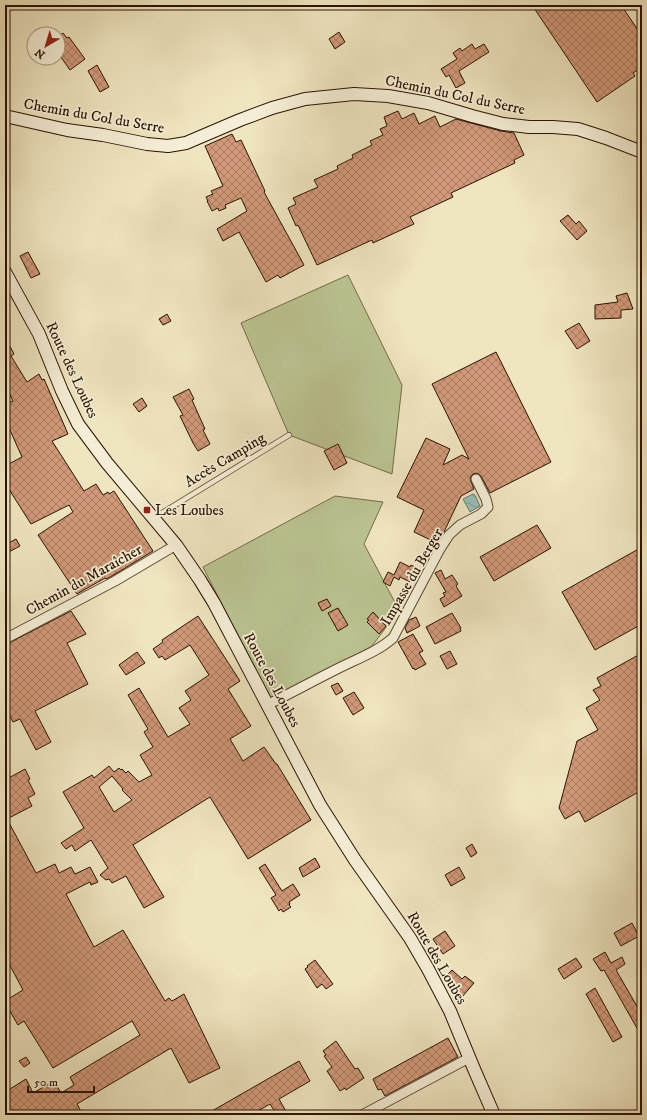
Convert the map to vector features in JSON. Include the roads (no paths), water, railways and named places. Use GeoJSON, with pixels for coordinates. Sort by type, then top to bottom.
{"type":"FeatureCollection","features":[{"type":"Feature","properties":{"kind":"main road","name":"Chemin du Col du Serre"},"geometry":{"type":"LineString","coordinates":[[5,116],[67,130],[103,135],[147,144],[168,146],[186,143],[240,120],[279,106],[305,99],[354,94],[388,96],[428,103],[503,124],[529,127],[578,129],[642,152]]}},
{"type":"Feature","properties":{"kind":"main road","name":"Route des Loubes"},"geometry":{"type":"LineString","coordinates":[[5,272],[9,289],[39,334],[78,424],[107,463],[176,545],[200,580],[214,603],[320,805],[355,860],[410,938],[428,969],[450,1010],[494,1115]]}},
{"type":"Feature","properties":{"kind":"street","name":"Impasse du Berger"},"geometry":{"type":"LineString","coordinates":[[267,705],[374,651],[388,643],[393,638],[449,535],[460,525],[481,514],[488,507],[486,499],[476,480]]}},
{"type":"Feature","properties":{"kind":"street","name":"Chemin du Maraîcher"},"geometry":{"type":"LineString","coordinates":[[5,639],[101,588],[176,545]]}},
{"type":"Feature","properties":{"kind":"street"},"geometry":{"type":"LineString","coordinates":[[362,1115],[469,1058]]}},
{"type":"Feature","properties":{"kind":"lane","name":"Accès Camping"},"geometry":{"type":"LineString","coordinates":[[154,518],[289,435]]}},
{"type":"Feature","properties":{"kind":"water"},"geometry":{"type":"Polygon","coordinates":[[[473,494],[475,495],[480,506],[470,512],[463,499],[473,494]]]}},
{"type":"Feature","properties":{"kind":"place","name":"Les Loubes"},"geometry":{"type":"Point","coordinates":[147,510]}}]}
